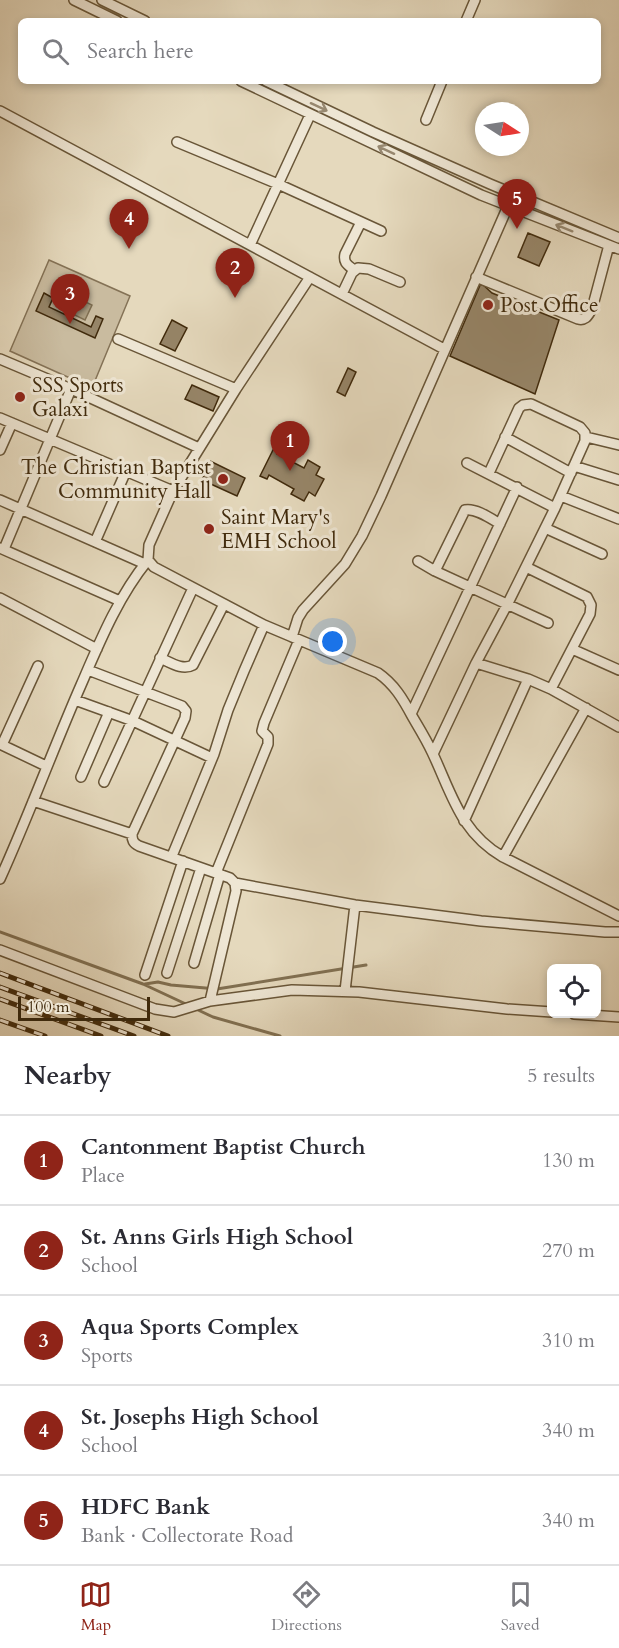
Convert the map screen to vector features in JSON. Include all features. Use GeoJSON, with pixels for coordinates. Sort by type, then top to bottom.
{"type":"FeatureCollection","features":[{"type":"Feature","properties":{"kind":"street"},"geometry":{"type":"LineString","coordinates":[[74,0],[111,18]]}},
{"type":"Feature","properties":{"kind":"street"},"geometry":{"type":"LineString","coordinates":[[102,0],[139,18]]}},
{"type":"Feature","properties":{"kind":"street"},"geometry":{"type":"LineString","coordinates":[[467,18],[475,0]]}},
{"type":"Feature","properties":{"kind":"street"},"geometry":{"type":"LineString","coordinates":[[247,84],[481,195],[619,249]]}},
{"type":"Feature","properties":{"kind":"street"},"geometry":{"type":"LineString","coordinates":[[272,84],[363,128],[619,238]]}},
{"type":"Feature","properties":{"kind":"street"},"geometry":{"type":"LineString","coordinates":[[426,120],[441,84]]}},
{"type":"Feature","properties":{"kind":"street"},"geometry":{"type":"LineString","coordinates":[[0,111],[444,349]]}},
{"type":"Feature","properties":{"kind":"street"},"geometry":{"type":"LineString","coordinates":[[250,245],[310,115]]}},
{"type":"Feature","properties":{"kind":"street"},"geometry":{"type":"LineString","coordinates":[[177,142],[278,184],[381,231]]}},
{"type":"Feature","properties":{"kind":"street"},"geometry":{"type":"LineString","coordinates":[[194,963],[218,874],[268,744],[268,737],[262,731],[296,639],[298,618],[345,564],[362,536],[508,206]]}},
{"type":"Feature","properties":{"kind":"street"},"geometry":{"type":"LineString","coordinates":[[354,270],[344,259],[361,222]]}},
{"type":"Feature","properties":{"kind":"street"},"geometry":{"type":"LineString","coordinates":[[476,277],[578,319],[583,319],[592,309],[609,245]]}},
{"type":"Feature","properties":{"kind":"street"},"geometry":{"type":"LineString","coordinates":[[342,294],[354,270],[358,268],[369,269],[400,282]]}},
{"type":"Feature","properties":{"kind":"street"},"geometry":{"type":"LineString","coordinates":[[0,879],[97,649],[120,601],[146,562],[148,545],[173,491],[236,389],[310,277]]}},
{"type":"Feature","properties":{"kind":"street"},"geometry":{"type":"LineString","coordinates":[[118,339],[236,389]]}},
{"type":"Feature","properties":{"kind":"street"},"geometry":{"type":"LineString","coordinates":[[0,359],[199,448]]}},
{"type":"Feature","properties":{"kind":"street"},"geometry":{"type":"LineString","coordinates":[[71,389],[2,548],[120,601]]}},
{"type":"Feature","properties":{"kind":"street"},"geometry":{"type":"LineString","coordinates":[[433,754],[476,663],[561,496],[586,436],[584,430],[526,404],[519,408],[489,473]]}},
{"type":"Feature","properties":{"kind":"street"},"geometry":{"type":"LineString","coordinates":[[0,418],[173,491]]}},
{"type":"Feature","properties":{"kind":"street"},"geometry":{"type":"LineString","coordinates":[[0,450],[12,423]]}},
{"type":"Feature","properties":{"kind":"street"},"geometry":{"type":"LineString","coordinates":[[586,436],[619,445]]}},
{"type":"Feature","properties":{"kind":"street"},"geometry":{"type":"LineString","coordinates":[[505,437],[572,469],[619,480]]}},
{"type":"Feature","properties":{"kind":"street"},"geometry":{"type":"LineString","coordinates":[[467,463],[555,508]]}},
{"type":"Feature","properties":{"kind":"street"},"geometry":{"type":"LineString","coordinates":[[95,542],[126,471]]}},
{"type":"Feature","properties":{"kind":"street"},"geometry":{"type":"LineString","coordinates":[[411,714],[517,487]]}},
{"type":"Feature","properties":{"kind":"street"},"geometry":{"type":"LineString","coordinates":[[561,496],[619,519]]}},
{"type":"Feature","properties":{"kind":"street"},"geometry":{"type":"LineString","coordinates":[[0,500],[146,562],[264,625],[378,673],[389,681],[402,698],[433,754],[459,814],[475,836],[502,857],[619,916]]}},
{"type":"Feature","properties":{"kind":"street"},"geometry":{"type":"LineString","coordinates":[[435,571],[465,510],[473,510],[500,524]]}},
{"type":"Feature","properties":{"kind":"street"},"geometry":{"type":"LineString","coordinates":[[545,528],[602,554]]}},
{"type":"Feature","properties":{"kind":"street"},"geometry":{"type":"LineString","coordinates":[[418,561],[549,623]]}},
{"type":"Feature","properties":{"kind":"street"},"geometry":{"type":"LineString","coordinates":[[526,567],[587,597],[591,605],[590,614],[550,689]]}},
{"type":"Feature","properties":{"kind":"street"},"geometry":{"type":"LineString","coordinates":[[104,782],[193,588]]}},
{"type":"Feature","properties":{"kind":"street"},"geometry":{"type":"LineString","coordinates":[[0,598],[97,649]]}},
{"type":"Feature","properties":{"kind":"street"},"geometry":{"type":"LineString","coordinates":[[160,658],[182,667],[187,668],[193,665],[224,604]]}},
{"type":"Feature","properties":{"kind":"street"},"geometry":{"type":"LineString","coordinates":[[172,856],[213,758],[228,710],[264,625]]}},
{"type":"Feature","properties":{"kind":"street"},"geometry":{"type":"LineString","coordinates":[[572,649],[619,670]]}},
{"type":"Feature","properties":{"kind":"street"},"geometry":{"type":"LineString","coordinates":[[476,663],[528,679],[619,727]]}},
{"type":"Feature","properties":{"kind":"street"},"geometry":{"type":"LineString","coordinates":[[38,666],[1,745],[46,766]]}},
{"type":"Feature","properties":{"kind":"street"},"geometry":{"type":"LineString","coordinates":[[88,670],[146,691],[186,711],[185,718],[132,834],[133,842],[136,844],[231,878],[235,883],[236,891],[210,997]]}},
{"type":"Feature","properties":{"kind":"street"},"geometry":{"type":"LineString","coordinates":[[464,821],[528,679]]}},
{"type":"Feature","properties":{"kind":"street"},"geometry":{"type":"LineString","coordinates":[[75,700],[133,721],[213,758]]}},
{"type":"Feature","properties":{"kind":"street"},"geometry":{"type":"LineString","coordinates":[[502,857],[586,708]]}},
{"type":"Feature","properties":{"kind":"street"},"geometry":{"type":"LineString","coordinates":[[81,777],[109,712]]}},
{"type":"Feature","properties":{"kind":"street"},"geometry":{"type":"LineString","coordinates":[[33,801],[132,834]]}},
{"type":"Feature","properties":{"kind":"street"},"geometry":{"type":"LineString","coordinates":[[145,975],[183,861]]}},
{"type":"Feature","properties":{"kind":"street"},"geometry":{"type":"LineString","coordinates":[[167,974],[201,867]]}},
{"type":"Feature","properties":{"kind":"street"},"geometry":{"type":"LineString","coordinates":[[235,883],[355,905],[481,921],[619,932]]}},
{"type":"Feature","properties":{"kind":"street"},"geometry":{"type":"LineString","coordinates":[[345,991],[355,905]]}},
{"type":"Feature","properties":{"kind":"street"},"geometry":{"type":"LineString","coordinates":[[0,950],[155,1009],[174,1012],[199,1004],[210,997],[292,990],[345,991],[547,1011]]}},
{"type":"Feature","properties":{"kind":"street"},"geometry":{"type":"LineString","coordinates":[[601,1016],[619,1017]]}},
{"type":"Feature","properties":{"kind":"shaded area"},"geometry":{"type":"Polygon","coordinates":[[[49,260],[130,296],[92,388],[10,351],[49,260]]]}},
{"type":"Feature","properties":{"kind":"shaded area"},"geometry":{"type":"Polygon","coordinates":[[[63,291],[92,305],[85,320],[56,306],[63,291]]]}},
{"type":"Feature","properties":{"kind":"building"},"geometry":{"type":"Polygon","coordinates":[[[528,233],[550,242],[539,266],[518,257],[528,233]]]}},
{"type":"Feature","properties":{"kind":"building"},"geometry":{"type":"Polygon","coordinates":[[[481,283],[492,293],[559,320],[535,394],[450,356],[481,283]]]}},
{"type":"Feature","properties":{"kind":"building"},"geometry":{"type":"Polygon","coordinates":[[[44,293],[53,298],[49,307],[91,327],[96,316],[103,319],[95,338],[36,311],[44,293]]]}},
{"type":"Feature","properties":{"kind":"building"},"geometry":{"type":"Polygon","coordinates":[[[172,320],[187,328],[175,351],[160,344],[172,320]]]}},
{"type":"Feature","properties":{"kind":"building"},"geometry":{"type":"Polygon","coordinates":[[[348,368],[356,372],[345,396],[337,392],[348,368]]]}},
{"type":"Feature","properties":{"kind":"building"},"geometry":{"type":"Polygon","coordinates":[[[192,385],[219,397],[213,411],[185,399],[192,385]]]}},
{"type":"Feature","properties":{"kind":"building"},"geometry":{"type":"Polygon","coordinates":[[[276,444],[281,446],[277,454],[304,468],[308,460],[320,467],[316,475],[324,479],[315,496],[309,492],[304,501],[291,494],[294,489],[269,475],[267,479],[260,476],[276,444]]]}},
{"type":"Feature","properties":{"kind":"building","name":"The Christian Baptist Community Hall"},"geometry":{"type":"Polygon","coordinates":[[[210,461],[245,478],[237,496],[202,480],[210,461]]]}},
{"type":"Feature","properties":{"kind":"waterway"},"geometry":{"type":"LineString","coordinates":[[0,932],[143,984],[188,1005]]}},
{"type":"Feature","properties":{"kind":"waterway"},"geometry":{"type":"LineString","coordinates":[[145,984],[158,982],[217,989],[366,965]]}},
{"type":"Feature","properties":{"kind":"waterway"},"geometry":{"type":"LineString","coordinates":[[196,1009],[213,1017],[280,1036]]}},
{"type":"Feature","properties":{"kind":"railway"},"geometry":{"type":"LineString","coordinates":[[0,973],[168,1036]]}},
{"type":"Feature","properties":{"kind":"railway"},"geometry":{"type":"LineString","coordinates":[[0,987],[134,1036]]}},
{"type":"Feature","properties":{"kind":"railway"},"geometry":{"type":"LineString","coordinates":[[0,999],[101,1036]]}},
{"type":"Feature","properties":{"kind":"railway"},"geometry":{"type":"LineString","coordinates":[[0,1020],[45,1036]]}},
{"type":"Feature","properties":{"kind":"place","name":"HDFC Bank"},"geometry":{"type":"Point","coordinates":[517,229]}},
{"type":"Feature","properties":{"kind":"place","name":"St. Josephs High School"},"geometry":{"type":"Point","coordinates":[129,249]}},
{"type":"Feature","properties":{"kind":"place","name":"St. Anns Girls High School"},"geometry":{"type":"Point","coordinates":[235,298]}},
{"type":"Feature","properties":{"kind":"place","name":"Post Office"},"geometry":{"type":"Point","coordinates":[488,305]}},
{"type":"Feature","properties":{"kind":"place","name":"Aqua Sports Complex"},"geometry":{"type":"Point","coordinates":[70,324]}},
{"type":"Feature","properties":{"kind":"place","name":"SSS Sports Galaxi"},"geometry":{"type":"Point","coordinates":[20,397]}},
{"type":"Feature","properties":{"kind":"place","name":"Cantonment Baptist Church"},"geometry":{"type":"Point","coordinates":[290,471]}},
{"type":"Feature","properties":{"kind":"place","name":"The Christian Baptist Community Hall"},"geometry":{"type":"Point","coordinates":[223,479]}},
{"type":"Feature","properties":{"kind":"place","name":"Saint Mary's EMH School"},"geometry":{"type":"Point","coordinates":[209,529]}}]}
